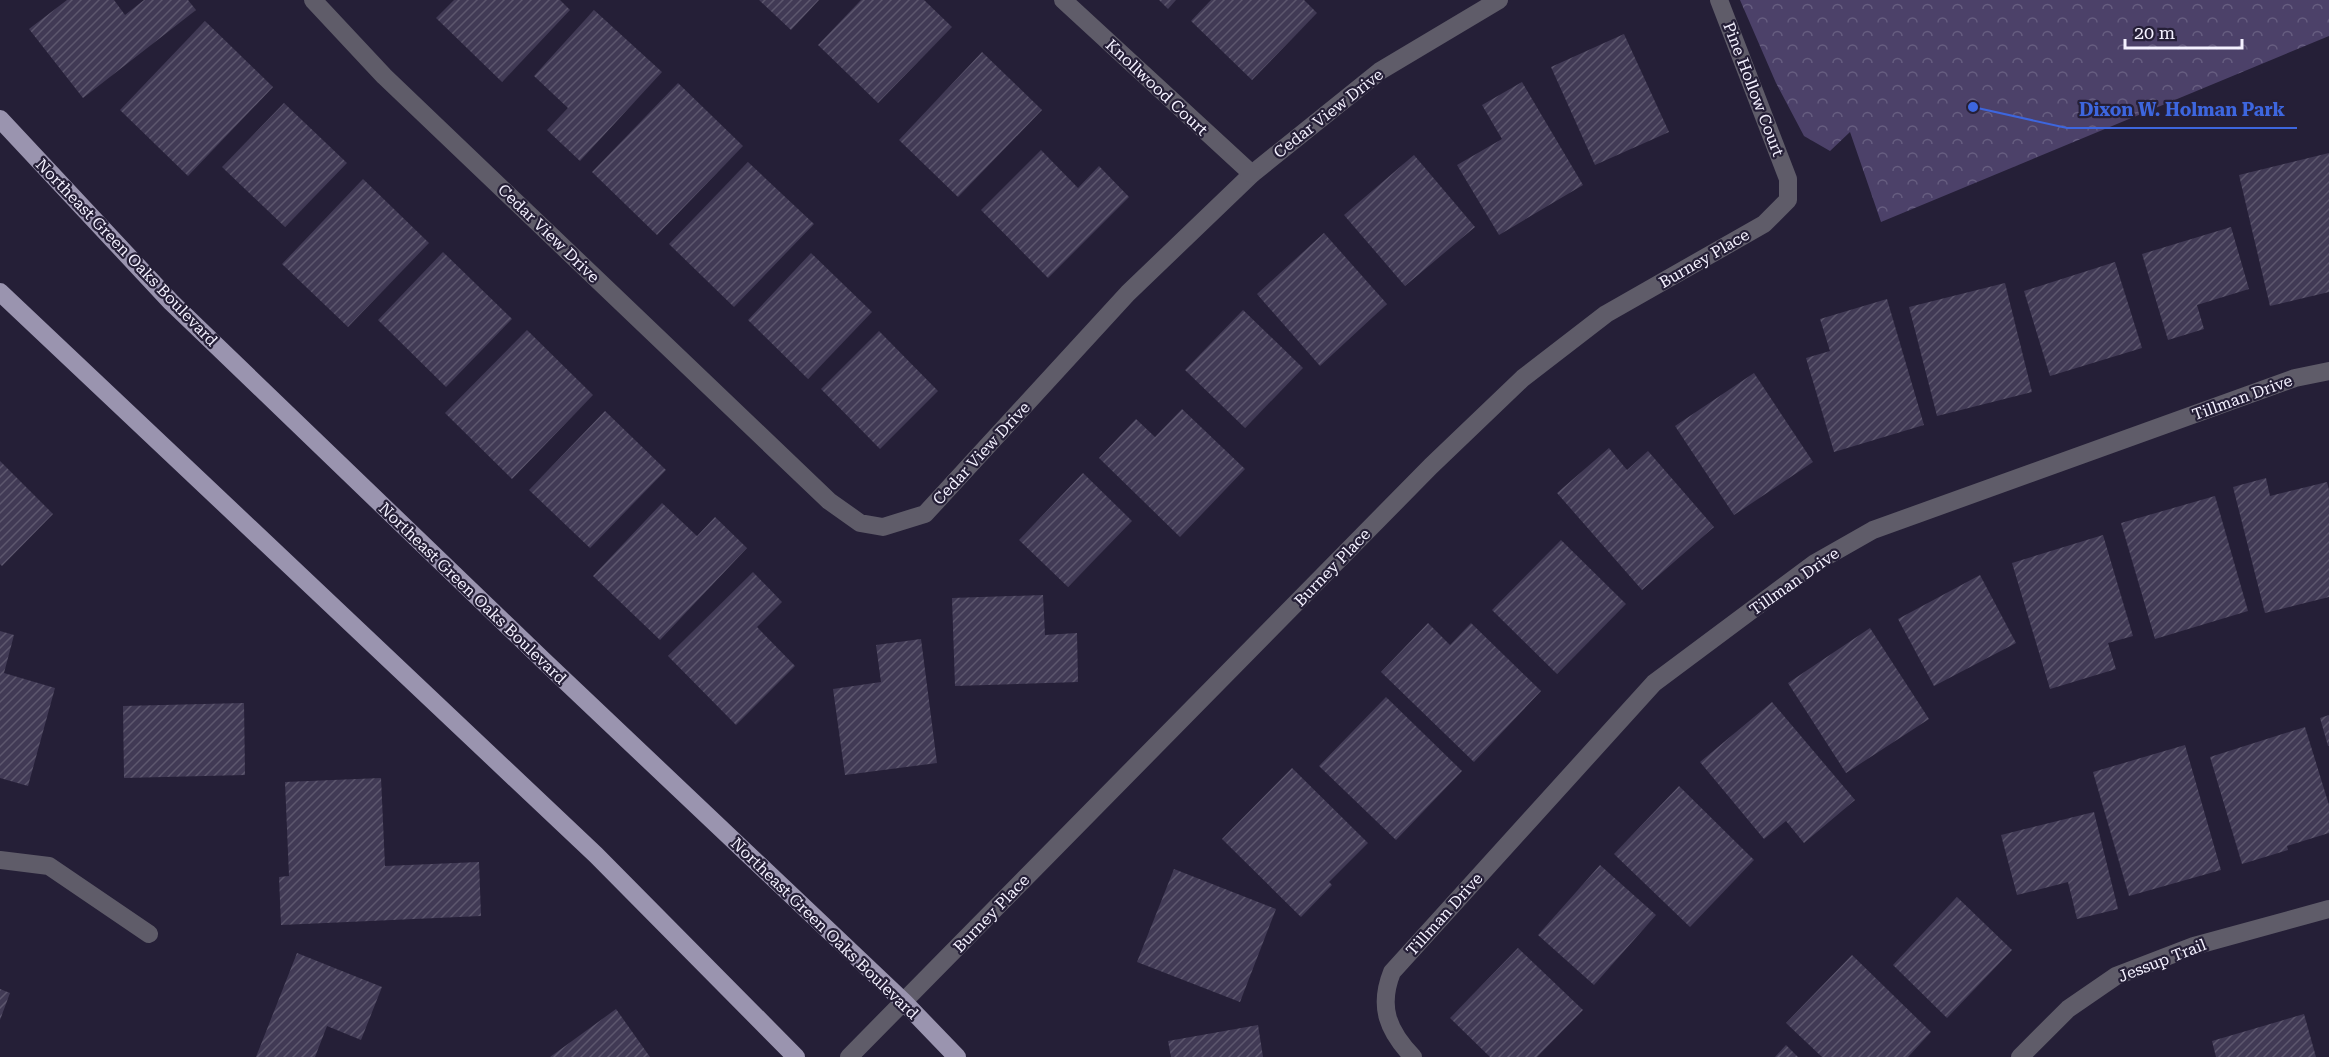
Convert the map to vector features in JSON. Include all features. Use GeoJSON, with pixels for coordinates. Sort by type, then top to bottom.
{"type":"FeatureCollection","features":[{"type":"Feature","properties":{"kind":"main road","name":"Northeast Green Oaks Boulevard"},"geometry":{"type":"LineString","coordinates":[[0,119],[180,310],[543,660],[904,1002],[957,1057]]}},
{"type":"Feature","properties":{"kind":"main road"},"geometry":{"type":"LineString","coordinates":[[0,292],[596,855],[796,1057]]}},
{"type":"Feature","properties":{"kind":"street","name":"Cedar View Drive"},"geometry":{"type":"LineString","coordinates":[[313,0],[393,84],[829,501],[860,524],[883,527],[925,514],[1128,293],[1252,174],[1380,71],[1499,0]]}},
{"type":"Feature","properties":{"kind":"street","name":"Knollwood Court"},"geometry":{"type":"LineString","coordinates":[[1063,0],[1252,174]]}},
{"type":"Feature","properties":{"kind":"street","name":"Pine Hollow Court"},"geometry":{"type":"LineString","coordinates":[[1719,0],[1788,179]]}},
{"type":"Feature","properties":{"kind":"street","name":"Burney Place"},"geometry":{"type":"LineString","coordinates":[[849,1057],[1431,466],[1523,378],[1606,314],[1764,224],[1788,200],[1788,179]]}},
{"type":"Feature","properties":{"kind":"street","name":"Tillman Drive"},"geometry":{"type":"LineString","coordinates":[[1413,1057],[1397,1041],[1386,1016],[1387,985],[1392,972],[1654,683],[1815,563],[1873,530],[2295,378],[2329,371]]}},
{"type":"Feature","properties":{"kind":"street"},"geometry":{"type":"LineString","coordinates":[[0,860],[49,866],[149,934]]}},
{"type":"Feature","properties":{"kind":"street","name":"Jessup Trail"},"geometry":{"type":"LineString","coordinates":[[2020,1057],[2068,1009],[2116,976],[2194,946],[2329,909]]}},
{"type":"Feature","properties":{"kind":"green space"},"geometry":{"type":"Polygon","coordinates":[[[1740,0],[2329,0],[2329,36],[1881,222],[1850,132],[1830,151],[1804,136],[1776,83],[1740,0]]]}},
{"type":"Feature","properties":{"kind":"building"},"geometry":{"type":"Polygon","coordinates":[[[67,0],[114,0],[125,15],[144,0],[188,0],[196,10],[83,98],[29,29],[67,0]]]}},
{"type":"Feature","properties":{"kind":"building"},"geometry":{"type":"Polygon","coordinates":[[[454,0],[560,0],[570,10],[502,82],[436,18],[454,0]]]}},
{"type":"Feature","properties":{"kind":"building"},"geometry":{"type":"Polygon","coordinates":[[[759,0],[819,0],[791,30],[759,0]]]}},
{"type":"Feature","properties":{"kind":"building"},"geometry":{"type":"Polygon","coordinates":[[[861,0],[924,0],[952,27],[878,103],[818,45],[861,0]]]}},
{"type":"Feature","properties":{"kind":"building"},"geometry":{"type":"Polygon","coordinates":[[[1159,0],[1176,0],[1168,9],[1159,0]]]}},
{"type":"Feature","properties":{"kind":"building"},"geometry":{"type":"Polygon","coordinates":[[[1211,0],[1304,0],[1317,13],[1252,80],[1191,21],[1211,0]]]}},
{"type":"Feature","properties":{"kind":"building"},"geometry":{"type":"Polygon","coordinates":[[[594,10],[662,72],[580,161],[547,130],[568,108],[534,76],[594,10]]]}},
{"type":"Feature","properties":{"kind":"building"},"geometry":{"type":"Polygon","coordinates":[[[205,21],[273,87],[188,176],[120,110],[205,21]]]}},
{"type":"Feature","properties":{"kind":"building"},"geometry":{"type":"Polygon","coordinates":[[[1624,34],[1669,132],[1595,165],[1551,67],[1624,34]]]}},
{"type":"Feature","properties":{"kind":"building"},"geometry":{"type":"Polygon","coordinates":[[[982,52],[1042,110],[958,197],[899,140],[982,52]]]}},
{"type":"Feature","properties":{"kind":"building"},"geometry":{"type":"Polygon","coordinates":[[[1522,82],[1583,185],[1499,235],[1457,165],[1502,139],[1482,105],[1522,82]]]}},
{"type":"Feature","properties":{"kind":"building"},"geometry":{"type":"Polygon","coordinates":[[[678,83],[743,146],[657,235],[592,172],[678,83]]]}},
{"type":"Feature","properties":{"kind":"building"},"geometry":{"type":"Polygon","coordinates":[[[284,103],[347,163],[285,227],[222,167],[284,103]]]}},
{"type":"Feature","properties":{"kind":"building"},"geometry":{"type":"Polygon","coordinates":[[[1041,150],[1078,188],[1099,166],[1129,197],[1048,278],[981,210],[1041,150]]]}},
{"type":"Feature","properties":{"kind":"building"},"geometry":{"type":"Polygon","coordinates":[[[2329,153],[2329,292],[2270,306],[2239,175],[2329,153]]]}},
{"type":"Feature","properties":{"kind":"building"},"geometry":{"type":"Polygon","coordinates":[[[1414,155],[1475,227],[1405,286],[1344,215],[1414,155]]]}},
{"type":"Feature","properties":{"kind":"building"},"geometry":{"type":"Polygon","coordinates":[[[748,162],[814,224],[734,307],[669,244],[748,162]]]}},
{"type":"Feature","properties":{"kind":"building"},"geometry":{"type":"Polygon","coordinates":[[[363,179],[429,243],[348,327],[282,264],[363,179]]]}},
{"type":"Feature","properties":{"kind":"building"},"geometry":{"type":"Polygon","coordinates":[[[2231,227],[2249,289],[2197,305],[2204,329],[2168,340],[2142,254],[2231,227]]]}},
{"type":"Feature","properties":{"kind":"building"},"geometry":{"type":"Polygon","coordinates":[[[1324,233],[1387,304],[1320,366],[1257,294],[1324,233]]]}},
{"type":"Feature","properties":{"kind":"building"},"geometry":{"type":"Polygon","coordinates":[[[443,252],[512,319],[446,387],[378,320],[443,252]]]}},
{"type":"Feature","properties":{"kind":"building"},"geometry":{"type":"Polygon","coordinates":[[[811,253],[872,312],[808,379],[748,320],[811,253]]]}},
{"type":"Feature","properties":{"kind":"building"},"geometry":{"type":"Polygon","coordinates":[[[2115,262],[2142,348],[2050,376],[2024,291],[2115,262]]]}},
{"type":"Feature","properties":{"kind":"building"},"geometry":{"type":"Polygon","coordinates":[[[2005,283],[2032,392],[1937,416],[1909,307],[2005,283]]]}},
{"type":"Feature","properties":{"kind":"building"},"geometry":{"type":"Polygon","coordinates":[[[1887,299],[1924,425],[1834,452],[1806,358],[1830,351],[1820,319],[1887,299]]]}},
{"type":"Feature","properties":{"kind":"building"},"geometry":{"type":"Polygon","coordinates":[[[1243,310],[1303,368],[1245,428],[1185,370],[1243,310]]]}},
{"type":"Feature","properties":{"kind":"building"},"geometry":{"type":"Polygon","coordinates":[[[527,330],[593,395],[512,479],[445,413],[527,330]]]}},
{"type":"Feature","properties":{"kind":"building"},"geometry":{"type":"Polygon","coordinates":[[[879,331],[938,391],[880,449],[821,389],[879,331]]]}},
{"type":"Feature","properties":{"kind":"building"},"geometry":{"type":"Polygon","coordinates":[[[1754,373],[1813,462],[1734,515],[1675,426],[1754,373]]]}},
{"type":"Feature","properties":{"kind":"building"},"geometry":{"type":"Polygon","coordinates":[[[1182,409],[1245,469],[1180,537],[1099,458],[1136,419],[1155,437],[1182,409]]]}},
{"type":"Feature","properties":{"kind":"building"},"geometry":{"type":"Polygon","coordinates":[[[605,411],[666,470],[590,548],[529,490],[605,411]]]}},
{"type":"Feature","properties":{"kind":"building"},"geometry":{"type":"Polygon","coordinates":[[[1609,448],[1627,470],[1648,451],[1714,527],[1642,590],[1557,493],[1609,448]]]}},
{"type":"Feature","properties":{"kind":"building"},"geometry":{"type":"Polygon","coordinates":[[[0,461],[53,514],[2,566],[0,564],[0,461]]]}},
{"type":"Feature","properties":{"kind":"building"},"geometry":{"type":"Polygon","coordinates":[[[1083,473],[1132,521],[1068,587],[1019,540],[1083,473]]]}},
{"type":"Feature","properties":{"kind":"building"},"geometry":{"type":"Polygon","coordinates":[[[2266,478],[2270,496],[2327,482],[2329,490],[2329,597],[2265,613],[2233,487],[2266,478]]]}},
{"type":"Feature","properties":{"kind":"building"},"geometry":{"type":"Polygon","coordinates":[[[2215,496],[2248,611],[2155,639],[2121,523],[2215,496]]]}},
{"type":"Feature","properties":{"kind":"building"},"geometry":{"type":"Polygon","coordinates":[[[662,503],[697,536],[715,517],[747,548],[660,640],[593,576],[662,503]]]}},
{"type":"Feature","properties":{"kind":"building"},"geometry":{"type":"Polygon","coordinates":[[[2103,535],[2133,636],[2108,643],[2116,669],[2050,689],[2012,563],[2103,535]]]}},
{"type":"Feature","properties":{"kind":"building"},"geometry":{"type":"Polygon","coordinates":[[[1561,540],[1626,604],[1557,674],[1492,610],[1561,540]]]}},
{"type":"Feature","properties":{"kind":"building"},"geometry":{"type":"Polygon","coordinates":[[[753,572],[782,602],[757,627],[795,666],[736,725],[668,656],[753,572]]]}},
{"type":"Feature","properties":{"kind":"building"},"geometry":{"type":"Polygon","coordinates":[[[1980,575],[2016,643],[1934,686],[1898,619],[1980,575]]]}},
{"type":"Feature","properties":{"kind":"building"},"geometry":{"type":"Polygon","coordinates":[[[1043,595],[1045,635],[1077,633],[1078,682],[955,686],[952,598],[1043,595]]]}},
{"type":"Feature","properties":{"kind":"building"},"geometry":{"type":"Polygon","coordinates":[[[1428,623],[1450,645],[1471,623],[1541,691],[1474,762],[1381,672],[1428,623]]]}},
{"type":"Feature","properties":{"kind":"building"},"geometry":{"type":"Polygon","coordinates":[[[1870,628],[1929,719],[1846,773],[1788,683],[1870,628]]]}},
{"type":"Feature","properties":{"kind":"building"},"geometry":{"type":"Polygon","coordinates":[[[0,631],[14,635],[4,673],[55,688],[28,786],[0,778],[0,631]]]}},
{"type":"Feature","properties":{"kind":"building"},"geometry":{"type":"Polygon","coordinates":[[[921,639],[937,763],[845,775],[833,689],[881,682],[876,645],[921,639]]]}},
{"type":"Feature","properties":{"kind":"building"},"geometry":{"type":"Polygon","coordinates":[[[1386,697],[1462,771],[1396,840],[1319,766],[1386,697]]]}},
{"type":"Feature","properties":{"kind":"building"},"geometry":{"type":"Polygon","coordinates":[[[1772,702],[1855,800],[1804,843],[1786,821],[1764,839],[1700,762],[1772,702]]]}},
{"type":"Feature","properties":{"kind":"building"},"geometry":{"type":"Polygon","coordinates":[[[244,703],[245,775],[124,778],[123,706],[244,703]]]}},
{"type":"Feature","properties":{"kind":"building"},"geometry":{"type":"Polygon","coordinates":[[[2329,715],[2329,746],[2328,746],[2320,718],[2329,715]]]}},
{"type":"Feature","properties":{"kind":"building"},"geometry":{"type":"Polygon","coordinates":[[[2305,727],[2329,805],[2329,833],[2287,846],[2288,850],[2242,864],[2210,757],[2305,727]]]}},
{"type":"Feature","properties":{"kind":"building"},"geometry":{"type":"Polygon","coordinates":[[[2185,745],[2221,870],[2129,896],[2093,772],[2185,745]]]}},
{"type":"Feature","properties":{"kind":"building"},"geometry":{"type":"Polygon","coordinates":[[[1292,768],[1368,843],[1329,882],[1332,885],[1301,917],[1222,839],[1292,768]]]}},
{"type":"Feature","properties":{"kind":"building"},"geometry":{"type":"Polygon","coordinates":[[[381,778],[385,866],[479,862],[481,916],[281,925],[279,877],[289,876],[285,782],[381,778]]]}},
{"type":"Feature","properties":{"kind":"building"},"geometry":{"type":"Polygon","coordinates":[[[1679,786],[1754,860],[1690,927],[1614,854],[1679,786]]]}},
{"type":"Feature","properties":{"kind":"building"},"geometry":{"type":"Polygon","coordinates":[[[2094,812],[2118,909],[2077,919],[2068,882],[2017,895],[2001,835],[2094,812]]]}},
{"type":"Feature","properties":{"kind":"building"},"geometry":{"type":"Polygon","coordinates":[[[1600,865],[1656,915],[1594,985],[1538,935],[1600,865]]]}},
{"type":"Feature","properties":{"kind":"building"},"geometry":{"type":"Polygon","coordinates":[[[1174,869],[1276,909],[1240,1002],[1137,962],[1174,869]]]}},
{"type":"Feature","properties":{"kind":"building"},"geometry":{"type":"Polygon","coordinates":[[[1957,897],[2012,950],[1947,1018],[1893,965],[1957,897]]]}},
{"type":"Feature","properties":{"kind":"building"},"geometry":{"type":"Polygon","coordinates":[[[1518,948],[1583,1010],[1537,1057],[1490,1057],[1450,1018],[1518,948]]]}},
{"type":"Feature","properties":{"kind":"building"},"geometry":{"type":"Polygon","coordinates":[[[297,953],[382,987],[361,1040],[327,1026],[315,1057],[256,1057],[297,953]]]}},
{"type":"Feature","properties":{"kind":"building"},"geometry":{"type":"Polygon","coordinates":[[[1852,955],[1931,1032],[1908,1057],[1822,1057],[1786,1023],[1852,955]]]}},
{"type":"Feature","properties":{"kind":"building"},"geometry":{"type":"Polygon","coordinates":[[[0,989],[10,993],[0,1020],[0,989]]]}},
{"type":"Feature","properties":{"kind":"building"},"geometry":{"type":"Polygon","coordinates":[[[616,1009],[650,1057],[550,1057],[616,1009]]]}},
{"type":"Feature","properties":{"kind":"building"},"geometry":{"type":"Polygon","coordinates":[[[2304,1014],[2316,1057],[2216,1057],[2212,1041],[2304,1014]]]}},
{"type":"Feature","properties":{"kind":"building"},"geometry":{"type":"Polygon","coordinates":[[[1258,1025],[1263,1057],[1171,1057],[1168,1041],[1258,1025]]]}},
{"type":"Feature","properties":{"kind":"building"},"geometry":{"type":"Polygon","coordinates":[[[1786,1045],[1798,1057],[1775,1057],[1786,1045]]]}},
{"type":"Feature","properties":{"kind":"place","name":"Dixon W. Holman Park"},"geometry":{"type":"Point","coordinates":[1973,107]}}]}
